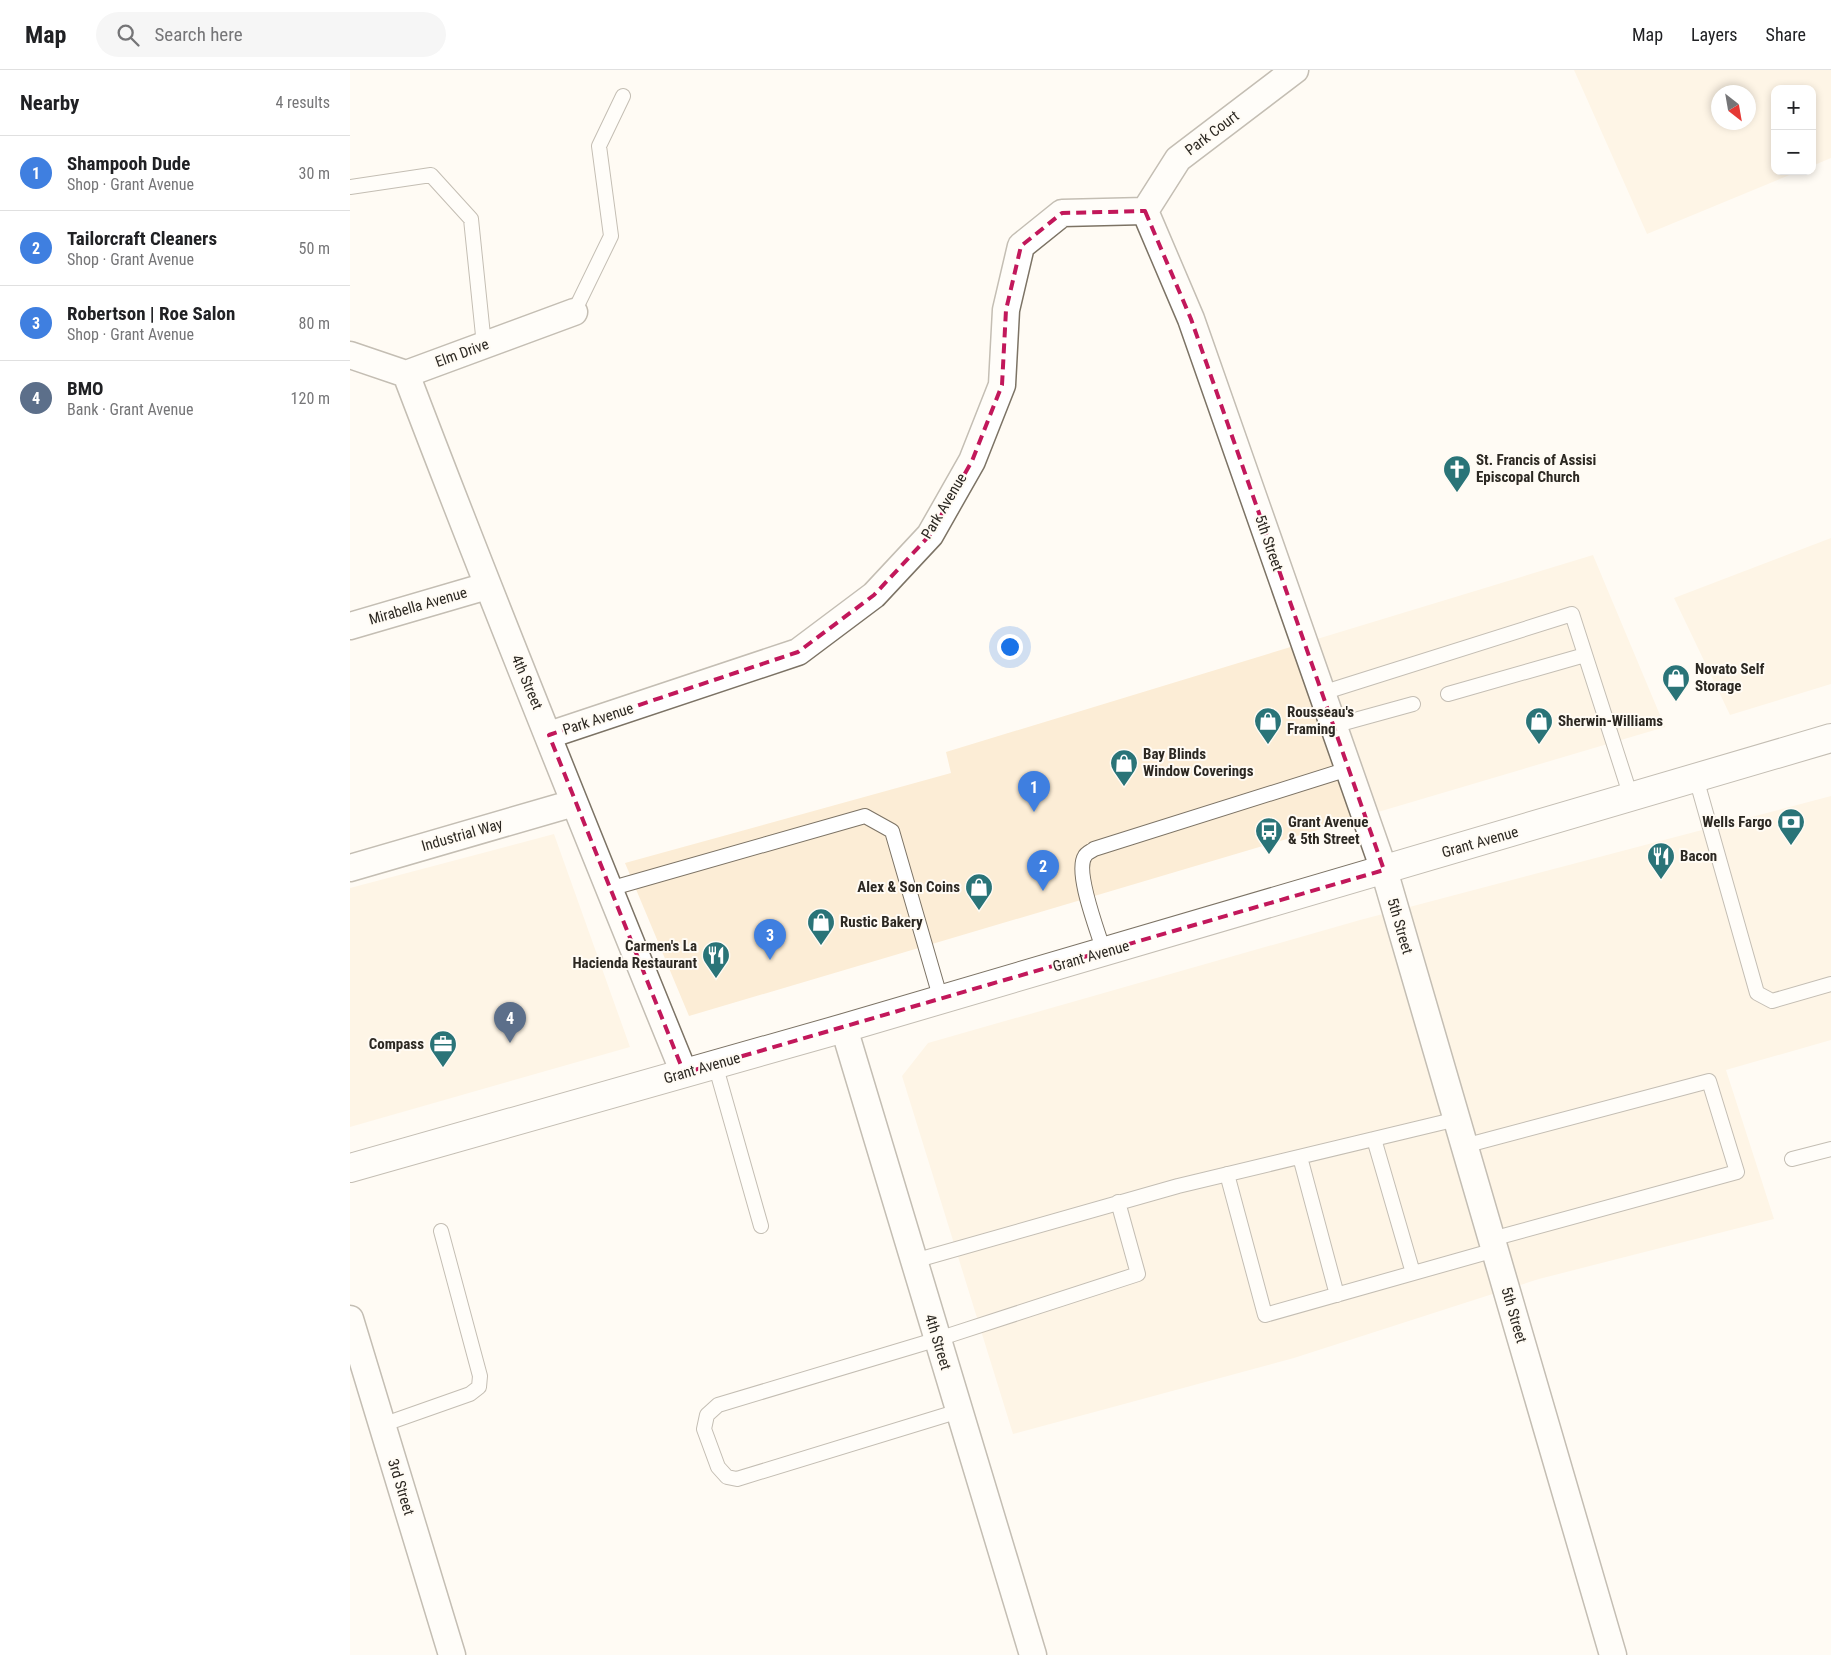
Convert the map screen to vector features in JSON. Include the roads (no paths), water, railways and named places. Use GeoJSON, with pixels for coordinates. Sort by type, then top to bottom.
{"type":"FeatureCollection","features":[{"type":"Feature","properties":{"kind":"street","name":"Park Court"},"geometry":{"type":"LineString","coordinates":[[1145,211],[1178,159],[1295,70]]}},
{"type":"Feature","properties":{"kind":"street","name":"5th Street"},"geometry":{"type":"LineString","coordinates":[[1145,211],[1191,319],[1384,870],[1613,1655]]}},
{"type":"Feature","properties":{"kind":"street","name":"Park Avenue"},"geometry":{"type":"LineString","coordinates":[[549,735],[798,652],[874,595],[930,535],[972,461],[1002,385],[1006,310],[1020,246],[1062,214],[1145,211]]}},
{"type":"Feature","properties":{"kind":"street","name":"Elm Drive"},"geometry":{"type":"LineString","coordinates":[[406,374],[574,312]]}},
{"type":"Feature","properties":{"kind":"street"},"geometry":{"type":"LineString","coordinates":[[350,355],[406,374]]}},
{"type":"Feature","properties":{"kind":"street","name":"4th Street"},"geometry":{"type":"LineString","coordinates":[[406,374],[487,586],[684,1072]]}},
{"type":"Feature","properties":{"kind":"street","name":"Mirabella Avenue"},"geometry":{"type":"LineString","coordinates":[[350,626],[487,586]]}},
{"type":"Feature","properties":{"kind":"street","name":"Grant Avenue"},"geometry":{"type":"LineString","coordinates":[[350,1168],[941,1000],[1831,738]]}},
{"type":"Feature","properties":{"kind":"street","name":"Industrial Way"},"geometry":{"type":"LineString","coordinates":[[350,868],[574,803]]}},
{"type":"Feature","properties":{"kind":"street","name":"4th Street"},"geometry":{"type":"LineString","coordinates":[[844,1028],[1032,1655]]}},
{"type":"Feature","properties":{"kind":"street","name":"3rd Street"},"geometry":{"type":"LineString","coordinates":[[350,1318],[452,1655]]}},
{"type":"Feature","properties":{"kind":"lane"},"geometry":{"type":"LineString","coordinates":[[574,312],[611,236],[599,146],[623,96]]}},
{"type":"Feature","properties":{"kind":"lane"},"geometry":{"type":"LineString","coordinates":[[350,187],[431,176],[470,219],[484,345]]}},
{"type":"Feature","properties":{"kind":"lane"},"geometry":{"type":"LineString","coordinates":[[1322,693],[1572,614],[1631,797]]}},
{"type":"Feature","properties":{"kind":"lane"},"geometry":{"type":"LineString","coordinates":[[1448,694],[1585,655]]}},
{"type":"Feature","properties":{"kind":"lane"},"geometry":{"type":"LineString","coordinates":[[1334,726],[1413,704]]}},
{"type":"Feature","properties":{"kind":"lane"},"geometry":{"type":"LineString","coordinates":[[1104,952],[1085,887],[1082,865],[1085,855],[1094,849],[1348,769]]}},
{"type":"Feature","properties":{"kind":"lane"},"geometry":{"type":"LineString","coordinates":[[1696,778],[1757,993],[1772,1001],[1831,984]]}},
{"type":"Feature","properties":{"kind":"lane"},"geometry":{"type":"LineString","coordinates":[[609,888],[865,816],[892,831],[941,1000]]}},
{"type":"Feature","properties":{"kind":"lane"},"geometry":{"type":"LineString","coordinates":[[715,1064],[761,1226]]}},
{"type":"Feature","properties":{"kind":"lane"},"geometry":{"type":"LineString","coordinates":[[1227,1174],[1265,1315],[1413,1273],[1493,1244],[1737,1172],[1709,1081],[1464,1146]]}},
{"type":"Feature","properties":{"kind":"lane"},"geometry":{"type":"LineString","coordinates":[[914,1261],[1178,1186],[1457,1119]]}},
{"type":"Feature","properties":{"kind":"lane"},"geometry":{"type":"LineString","coordinates":[[1374,1139],[1413,1273]]}},
{"type":"Feature","properties":{"kind":"lane"},"geometry":{"type":"LineString","coordinates":[[1792,1159],[1831,1149]]}},
{"type":"Feature","properties":{"kind":"lane"},"geometry":{"type":"LineString","coordinates":[[1300,1157],[1337,1295]]}},
{"type":"Feature","properties":{"kind":"lane"},"geometry":{"type":"LineString","coordinates":[[959,1411],[737,1479],[726,1476],[718,1467],[704,1429],[707,1415],[718,1405],[938,1339],[1138,1274],[1118,1202]]}},
{"type":"Feature","properties":{"kind":"lane"},"geometry":{"type":"LineString","coordinates":[[382,1425],[470,1394],[479,1387],[480,1376],[441,1231]]}},
{"type":"Feature","properties":{"kind":"place","name":"St. Francis of Assisi Episcopal Church"},"geometry":{"type":"Point","coordinates":[1457,493]}},
{"type":"Feature","properties":{"kind":"place","name":"Novato Self Storage"},"geometry":{"type":"Point","coordinates":[1676,702]}},
{"type":"Feature","properties":{"kind":"place","name":"Rousseau's Framing"},"geometry":{"type":"Point","coordinates":[1268,745]}},
{"type":"Feature","properties":{"kind":"place","name":"Sherwin-Williams"},"geometry":{"type":"Point","coordinates":[1539,745]}},
{"type":"Feature","properties":{"kind":"place","name":"Bay Blinds Window Coverings"},"geometry":{"type":"Point","coordinates":[1124,787]}},
{"type":"Feature","properties":{"kind":"place","name":"Shampooh Dude"},"geometry":{"type":"Point","coordinates":[1034,812]}},
{"type":"Feature","properties":{"kind":"place","name":"Wells Fargo"},"geometry":{"type":"Point","coordinates":[1791,846]}},
{"type":"Feature","properties":{"kind":"place","name":"Grant Avenue & 5th Street"},"geometry":{"type":"Point","coordinates":[1269,855]}},
{"type":"Feature","properties":{"kind":"place","name":"Bacon"},"geometry":{"type":"Point","coordinates":[1661,880]}},
{"type":"Feature","properties":{"kind":"place","name":"Tailorcraft Cleaners"},"geometry":{"type":"Point","coordinates":[1043,891]}},
{"type":"Feature","properties":{"kind":"place","name":"Alex & Son Coins"},"geometry":{"type":"Point","coordinates":[979,911]}},
{"type":"Feature","properties":{"kind":"place","name":"Rustic Bakery"},"geometry":{"type":"Point","coordinates":[821,946]}},
{"type":"Feature","properties":{"kind":"place","name":"Robertson | Roe Salon"},"geometry":{"type":"Point","coordinates":[770,960]}},
{"type":"Feature","properties":{"kind":"place","name":"Carmen's La Hacienda Restaurant"},"geometry":{"type":"Point","coordinates":[716,979]}},
{"type":"Feature","properties":{"kind":"place","name":"BMO"},"geometry":{"type":"Point","coordinates":[510,1043]}},
{"type":"Feature","properties":{"kind":"place","name":"Compass"},"geometry":{"type":"Point","coordinates":[443,1068]}}]}
